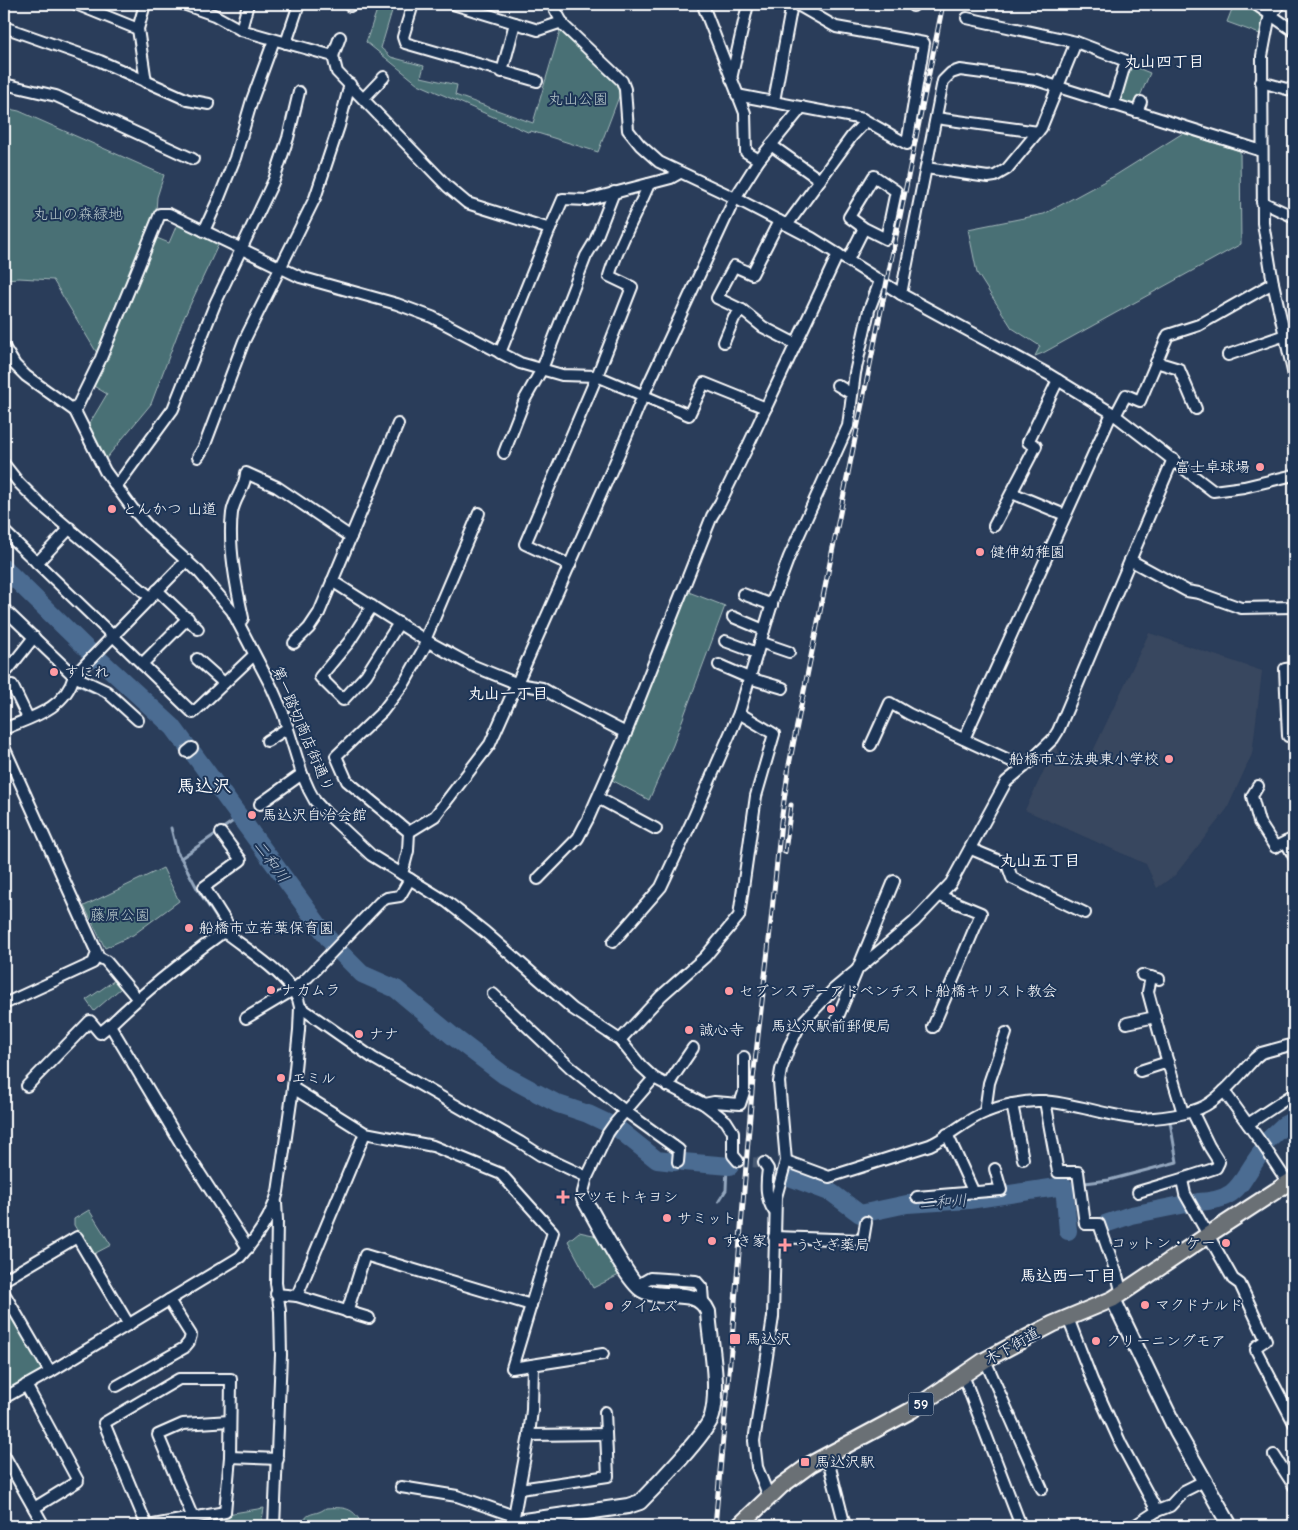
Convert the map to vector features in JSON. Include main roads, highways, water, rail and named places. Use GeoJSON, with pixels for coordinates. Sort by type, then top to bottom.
{"type":"FeatureCollection","features":[{"type":"Feature","properties":{"kind":"main road","name":"木下街道"},"geometry":{"type":"LineString","coordinates":[[739,1526],[791,1477],[912,1410],[985,1360],[1032,1335],[1118,1297],[1291,1181]]}},
{"type":"Feature","properties":{"kind":"waterway","name":"二和川"},"geometry":{"type":"LineString","coordinates":[[4,568],[90,652]]}},
{"type":"Feature","properties":{"kind":"waterway","name":"二和川"},"geometry":{"type":"LineString","coordinates":[[100,660],[173,727],[187,746]]}},
{"type":"Feature","properties":{"kind":"waterway"},"geometry":{"type":"LineString","coordinates":[[78,685],[109,699]]}},
{"type":"Feature","properties":{"kind":"waterway","name":"二和川"},"geometry":{"type":"LineString","coordinates":[[193,753],[334,946]]}},
{"type":"Feature","properties":{"kind":"waterway"},"geometry":{"type":"LineString","coordinates":[[222,829],[239,817]]}},
{"type":"Feature","properties":{"kind":"waterway"},"geometry":{"type":"LineString","coordinates":[[171,828],[177,852],[181,858]]}},
{"type":"Feature","properties":{"kind":"waterway"},"geometry":{"type":"LineString","coordinates":[[217,833],[181,858],[198,890],[221,925]]}},
{"type":"Feature","properties":{"kind":"waterway","name":"二和川"},"geometry":{"type":"LineString","coordinates":[[339,951],[362,974],[396,989],[455,1038],[504,1075],[530,1089]]}},
{"type":"Feature","properties":{"kind":"waterway","name":"二和川"},"geometry":{"type":"LineString","coordinates":[[537,1093],[558,1104],[588,1114],[607,1123]]}},
{"type":"Feature","properties":{"kind":"waterway","name":"二和川"},"geometry":{"type":"LineString","coordinates":[[1266,1142],[1284,1125],[1294,1120]]}},
{"type":"Feature","properties":{"kind":"waterway"},"geometry":{"type":"LineString","coordinates":[[1085,1183],[1109,1180],[1177,1162],[1170,1122]]}},
{"type":"Feature","properties":{"kind":"waterway","name":"二和川"},"geometry":{"type":"LineString","coordinates":[[617,1128],[657,1160],[675,1162]]}},
{"type":"Feature","properties":{"kind":"waterway","name":"二和川"},"geometry":{"type":"LineString","coordinates":[[1198,1202],[1212,1201],[1223,1198],[1231,1193],[1243,1181],[1261,1153]]}},
{"type":"Feature","properties":{"kind":"waterway","name":"二和川"},"geometry":{"type":"LineString","coordinates":[[683,1162],[730,1166]]}},
{"type":"Feature","properties":{"kind":"waterway"},"geometry":{"type":"LineString","coordinates":[[719,1201],[726,1190],[727,1166]]}},
{"type":"Feature","properties":{"kind":"waterway","name":"二和川"},"geometry":{"type":"LineString","coordinates":[[787,1176],[832,1193],[860,1214],[907,1204],[969,1200],[1064,1186],[1068,1231]]}},
{"type":"Feature","properties":{"kind":"waterway","name":"二和川"},"geometry":{"type":"LineString","coordinates":[[1105,1224],[1131,1215],[1186,1204]]}},
{"type":"Feature","properties":{"kind":"tunnel"},"geometry":{"type":"LineString","coordinates":[[738,1161],[764,1163]]}},
{"type":"Feature","properties":{"kind":"railway"},"geometry":{"type":"LineString","coordinates":[[715,1526],[753,1079],[789,765],[943,4]]}},
{"type":"Feature","properties":{"kind":"railway"},"geometry":{"type":"LineString","coordinates":[[785,852],[791,805]]}},
{"type":"Feature","properties":{"kind":"place","name":"富士卓球場"},"geometry":{"type":"Point","coordinates":[1260,467]}},
{"type":"Feature","properties":{"kind":"place","name":"とんかつ 山道"},"geometry":{"type":"Point","coordinates":[112,509]}},
{"type":"Feature","properties":{"kind":"place","name":"健伸幼稚園"},"geometry":{"type":"Point","coordinates":[980,552]}},
{"type":"Feature","properties":{"kind":"place","name":"すにれ"},"geometry":{"type":"Point","coordinates":[54,672]}},
{"type":"Feature","properties":{"kind":"place","name":"船橋市立法典東小学校"},"geometry":{"type":"Point","coordinates":[1169,759]}},
{"type":"Feature","properties":{"kind":"place","name":"馬込沢自治会館"},"geometry":{"type":"Point","coordinates":[252,815]}},
{"type":"Feature","properties":{"kind":"place","name":"船橋市立若葉保育園"},"geometry":{"type":"Point","coordinates":[189,928]}},
{"type":"Feature","properties":{"kind":"place","name":"ナカムラ"},"geometry":{"type":"Point","coordinates":[271,990]}},
{"type":"Feature","properties":{"kind":"place","name":"セブンスデーアドベンチスト船橋キリスト教会"},"geometry":{"type":"Point","coordinates":[729,991]}},
{"type":"Feature","properties":{"kind":"place","name":"馬込沢駅前郵便局"},"geometry":{"type":"Point","coordinates":[831,1009]}},
{"type":"Feature","properties":{"kind":"place","name":"誠心寺"},"geometry":{"type":"Point","coordinates":[689,1030]}},
{"type":"Feature","properties":{"kind":"place","name":"ナナ"},"geometry":{"type":"Point","coordinates":[359,1034]}},
{"type":"Feature","properties":{"kind":"place","name":"エミル"},"geometry":{"type":"Point","coordinates":[281,1078]}},
{"type":"Feature","properties":{"kind":"place","name":"マツモトキヨシ"},"geometry":{"type":"Point","coordinates":[563,1197]}},
{"type":"Feature","properties":{"kind":"place","name":"サミット"},"geometry":{"type":"Point","coordinates":[667,1218]}},
{"type":"Feature","properties":{"kind":"place","name":"すき家"},"geometry":{"type":"Point","coordinates":[712,1241]}},
{"type":"Feature","properties":{"kind":"place","name":"コットン・ケー"},"geometry":{"type":"Point","coordinates":[1226,1243]}},
{"type":"Feature","properties":{"kind":"place","name":"うさぎ薬局"},"geometry":{"type":"Point","coordinates":[785,1245]}},
{"type":"Feature","properties":{"kind":"place","name":"マクドナルド"},"geometry":{"type":"Point","coordinates":[1145,1305]}},
{"type":"Feature","properties":{"kind":"place","name":"タイムズ"},"geometry":{"type":"Point","coordinates":[609,1306]}},
{"type":"Feature","properties":{"kind":"place","name":"馬込沢"},"geometry":{"type":"Point","coordinates":[735,1339]}},
{"type":"Feature","properties":{"kind":"place","name":"クリーニングモア"},"geometry":{"type":"Point","coordinates":[1096,1341]}},
{"type":"Feature","properties":{"kind":"place","name":"馬込沢駅"},"geometry":{"type":"Point","coordinates":[805,1462]}},
{"type":"Feature","properties":{"kind":"district","name":"丸山四丁目"},"geometry":{"type":"Point","coordinates":[1164,61]}},
{"type":"Feature","properties":{"kind":"district","name":"丸山一丁目"},"geometry":{"type":"Point","coordinates":[508,693]}},
{"type":"Feature","properties":{"kind":"district","name":"馬込沢"},"geometry":{"type":"Point","coordinates":[204,786]}},
{"type":"Feature","properties":{"kind":"district","name":"丸山五丁目"},"geometry":{"type":"Point","coordinates":[1040,860]}},
{"type":"Feature","properties":{"kind":"district","name":"馬込西一丁目"},"geometry":{"type":"Point","coordinates":[1068,1275]}},
{"type":"Feature","properties":{"kind":"park label","name":"丸山公園"},"geometry":{"type":"Point","coordinates":[578,99]}},
{"type":"Feature","properties":{"kind":"park label","name":"丸山の森緑地"},"geometry":{"type":"Point","coordinates":[78,214]}},
{"type":"Feature","properties":{"kind":"park label","name":"藤原公園"},"geometry":{"type":"Point","coordinates":[120,915]}}]}
